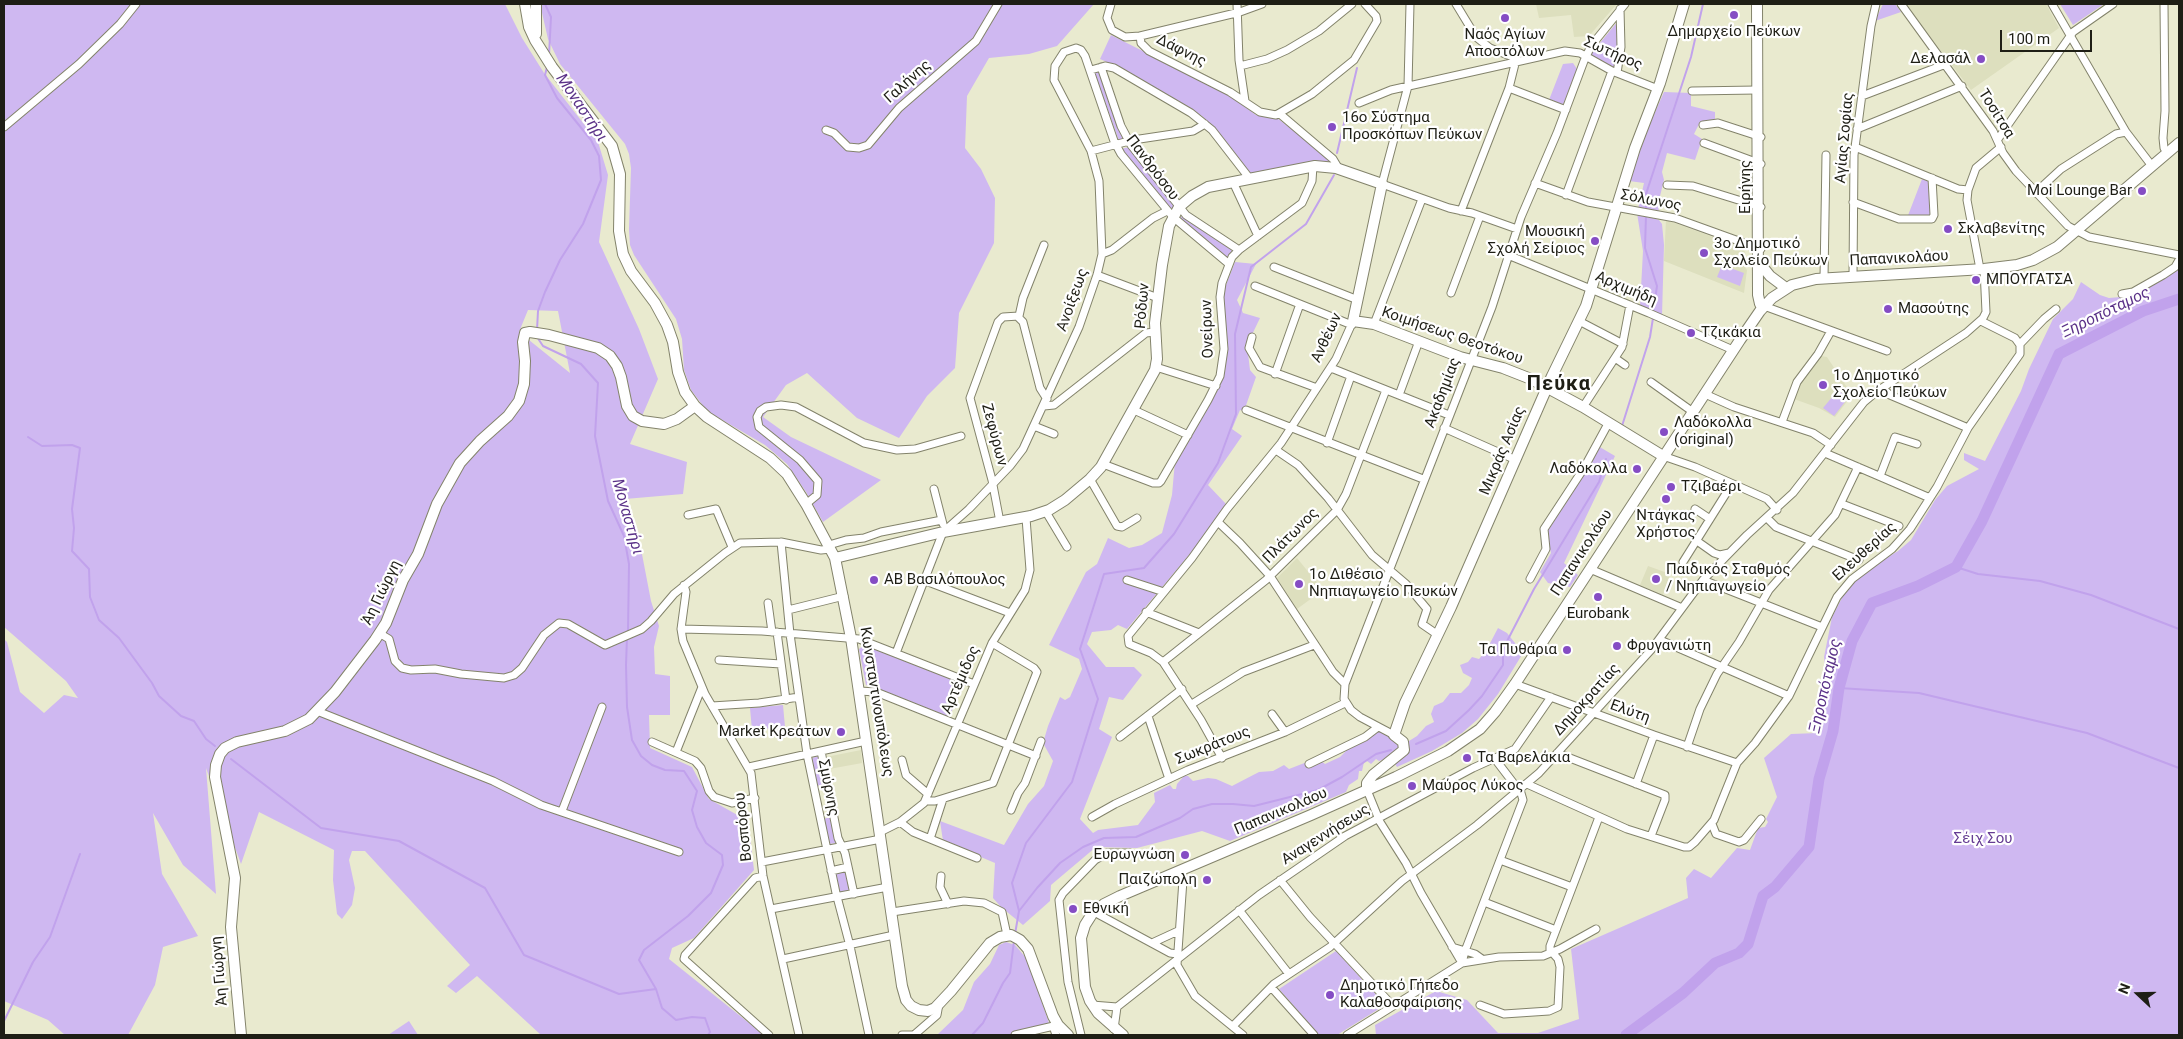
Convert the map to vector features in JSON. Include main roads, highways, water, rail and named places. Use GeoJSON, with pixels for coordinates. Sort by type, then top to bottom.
{"type":"FeatureCollection","features":[{"type":"Feature","properties":{"kind":"waterway","name":"Μοναστήρι"},"geometry":{"type":"LineString","coordinates":[[545,4],[551,17],[549,55]]}},
{"type":"Feature","properties":{"kind":"waterway"},"geometry":{"type":"LineString","coordinates":[[1646,210],[1646,194],[1691,57],[1703,4]]}},
{"type":"Feature","properties":{"kind":"waterway","name":"Μοναστήρι"},"geometry":{"type":"LineString","coordinates":[[537,330],[538,311],[545,292],[560,260],[583,224],[601,180],[599,156],[591,140],[557,98],[545,75],[547,67]]}},
{"type":"Feature","properties":{"kind":"waterway"},"geometry":{"type":"LineString","coordinates":[[1337,153],[1357,68]]}},
{"type":"Feature","properties":{"kind":"waterway"},"geometry":{"type":"LineString","coordinates":[[1019,911],[1012,883],[1026,843],[1072,782],[1098,699],[1080,649],[1104,574],[1144,568],[1174,534],[1218,463],[1236,414],[1235,334],[1251,267],[1306,224],[1334,175]]}},
{"type":"Feature","properties":{"kind":"waterway"},"geometry":{"type":"LineString","coordinates":[[1646,215],[1645,248],[1657,286],[1653,313]]}},
{"type":"Feature","properties":{"kind":"waterway","name":"Ξηροπόταμος"},"geometry":{"type":"LineString","coordinates":[[1626,1035],[1683,993],[1715,963],[1739,953],[1748,944],[1763,896],[1775,887],[1809,847],[1819,779],[1833,731],[1839,688],[1852,641],[1872,603],[1918,586],[1956,567],[1982,521],[2059,354],[2143,311],[2179,299]]}},
{"type":"Feature","properties":{"kind":"waterway"},"geometry":{"type":"LineString","coordinates":[[1622,426],[1650,337],[1653,318]]}},
{"type":"Feature","properties":{"kind":"waterway","name":"Μοναστήρι"},"geometry":{"type":"LineString","coordinates":[[537,337],[543,346],[581,364],[598,383],[595,436],[608,501],[624,536],[629,564],[628,632]]}},
{"type":"Feature","properties":{"kind":"waterway"},"geometry":{"type":"LineString","coordinates":[[28,437],[42,446],[72,445],[80,448],[72,509],[74,528],[72,551],[89,569],[90,597],[99,620],[119,638],[152,683],[159,696],[181,716],[194,721],[206,739],[215,746]]}},
{"type":"Feature","properties":{"kind":"waterway"},"geometry":{"type":"LineString","coordinates":[[1416,744],[1446,731],[1482,696],[1503,665],[1503,649],[1534,589],[1599,482],[1606,459]]}},
{"type":"Feature","properties":{"kind":"waterway"},"geometry":{"type":"LineString","coordinates":[[1956,567],[1978,574],[2040,581],[2091,595],[2179,629]]}},
{"type":"Feature","properties":{"kind":"waterway","name":"Μοναστήρι"},"geometry":{"type":"LineString","coordinates":[[627,637],[627,707],[632,740],[641,756],[652,765],[665,770],[684,771],[697,791],[692,810],[697,827],[706,843],[722,855],[723,865],[711,893],[688,916],[644,950],[639,960],[656,989],[662,1008],[676,1020],[692,1017],[705,1018],[710,1032],[708,1035]]}},
{"type":"Feature","properties":{"kind":"waterway"},"geometry":{"type":"LineString","coordinates":[[1839,688],[1919,693],[2087,733],[2179,768]]}},
{"type":"Feature","properties":{"kind":"waterway"},"geometry":{"type":"LineString","coordinates":[[1015,934],[1019,911],[1060,863],[1083,847],[1104,838],[1136,837],[1180,818],[1193,809],[1212,804],[1254,806],[1318,790],[1342,777],[1376,754],[1391,750]]}},
{"type":"Feature","properties":{"kind":"waterway"},"geometry":{"type":"LineString","coordinates":[[231,759],[321,828],[399,841],[485,888],[524,955],[619,994],[656,989]]}},
{"type":"Feature","properties":{"kind":"waterway"},"geometry":{"type":"LineString","coordinates":[[4,1021],[33,962],[50,937],[80,854]]}},
{"type":"Feature","properties":{"kind":"waterway"},"geometry":{"type":"LineString","coordinates":[[972,1035],[983,1023],[1010,973],[1014,941]]}},
{"type":"Feature","properties":{"kind":"place","name":"Δημαρχείο Πεύκων"},"geometry":{"type":"Point","coordinates":[1734,15]}},
{"type":"Feature","properties":{"kind":"place","name":"Ναός Αγίων Αποστόλων"},"geometry":{"type":"Point","coordinates":[1505,18]}},
{"type":"Feature","properties":{"kind":"place","name":"Δελασάλ"},"geometry":{"type":"Point","coordinates":[1981,59]}},
{"type":"Feature","properties":{"kind":"place","name":"16ο Σύστημα Προσκόπων Πεύκων"},"geometry":{"type":"Point","coordinates":[1332,127]}},
{"type":"Feature","properties":{"kind":"place","name":"Moi Lounge Bar"},"geometry":{"type":"Point","coordinates":[2142,191]}},
{"type":"Feature","properties":{"kind":"place","name":"Σκλαβενίτης"},"geometry":{"type":"Point","coordinates":[1948,229]}},
{"type":"Feature","properties":{"kind":"place","name":"Μουσική Σχολή Σείριος"},"geometry":{"type":"Point","coordinates":[1595,241]}},
{"type":"Feature","properties":{"kind":"place","name":"3ο Δημοτικό Σχολείο Πεύκων"},"geometry":{"type":"Point","coordinates":[1704,253]}},
{"type":"Feature","properties":{"kind":"place","name":"ΜΠΟΥΓΑΤΣΑ"},"geometry":{"type":"Point","coordinates":[1976,280]}},
{"type":"Feature","properties":{"kind":"place","name":"Μασούτης"},"geometry":{"type":"Point","coordinates":[1888,309]}},
{"type":"Feature","properties":{"kind":"place","name":"Τζικάκια"},"geometry":{"type":"Point","coordinates":[1691,333]}},
{"type":"Feature","properties":{"kind":"place","name":"1ο Δημοτικό Σχολείο Πεύκων"},"geometry":{"type":"Point","coordinates":[1823,385]}},
{"type":"Feature","properties":{"kind":"place","name":"Λαδόκολλα (original)"},"geometry":{"type":"Point","coordinates":[1664,432]}},
{"type":"Feature","properties":{"kind":"place","name":"Λαδόκολλα"},"geometry":{"type":"Point","coordinates":[1637,469]}},
{"type":"Feature","properties":{"kind":"place","name":"Τζιβαέρι"},"geometry":{"type":"Point","coordinates":[1671,487]}},
{"type":"Feature","properties":{"kind":"place","name":"Ντάγκας Χρήστος"},"geometry":{"type":"Point","coordinates":[1666,499]}},
{"type":"Feature","properties":{"kind":"place","name":"Παιδικός Σταθμός / Νηπιαγωγείο"},"geometry":{"type":"Point","coordinates":[1656,579]}},
{"type":"Feature","properties":{"kind":"place","name":"ΑΒ Βασιλόπουλος"},"geometry":{"type":"Point","coordinates":[874,580]}},
{"type":"Feature","properties":{"kind":"place","name":"1ο Διθέσιο Νηπιαγωγείο Πευκών"},"geometry":{"type":"Point","coordinates":[1299,584]}},
{"type":"Feature","properties":{"kind":"place","name":"Eurobank"},"geometry":{"type":"Point","coordinates":[1598,597]}},
{"type":"Feature","properties":{"kind":"place","name":"Φρυγανιώτη"},"geometry":{"type":"Point","coordinates":[1617,646]}},
{"type":"Feature","properties":{"kind":"place","name":"Τα Πυθάρια"},"geometry":{"type":"Point","coordinates":[1567,650]}},
{"type":"Feature","properties":{"kind":"place","name":"Market Κρεάτων"},"geometry":{"type":"Point","coordinates":[841,732]}},
{"type":"Feature","properties":{"kind":"place","name":"Τα Βαρελάκια"},"geometry":{"type":"Point","coordinates":[1467,758]}},
{"type":"Feature","properties":{"kind":"place","name":"Μαύρος Λύκος"},"geometry":{"type":"Point","coordinates":[1412,786]}},
{"type":"Feature","properties":{"kind":"place","name":"Ευρωγνώση"},"geometry":{"type":"Point","coordinates":[1185,855]}},
{"type":"Feature","properties":{"kind":"place","name":"Παιζώπολη"},"geometry":{"type":"Point","coordinates":[1207,880]}},
{"type":"Feature","properties":{"kind":"place","name":"Εθνική"},"geometry":{"type":"Point","coordinates":[1073,909]}},
{"type":"Feature","properties":{"kind":"place","name":"Δημοτικό Γήπεδο Καλαθοσφαίρισης"},"geometry":{"type":"Point","coordinates":[1330,995]}},
{"type":"Feature","properties":{"kind":"district","name":"Πεύκα"},"geometry":{"type":"Point","coordinates":[1559,385]}},
{"type":"Feature","properties":{"kind":"park label","name":"Σέιχ Σου"},"geometry":{"type":"Point","coordinates":[1983,839]}}]}
